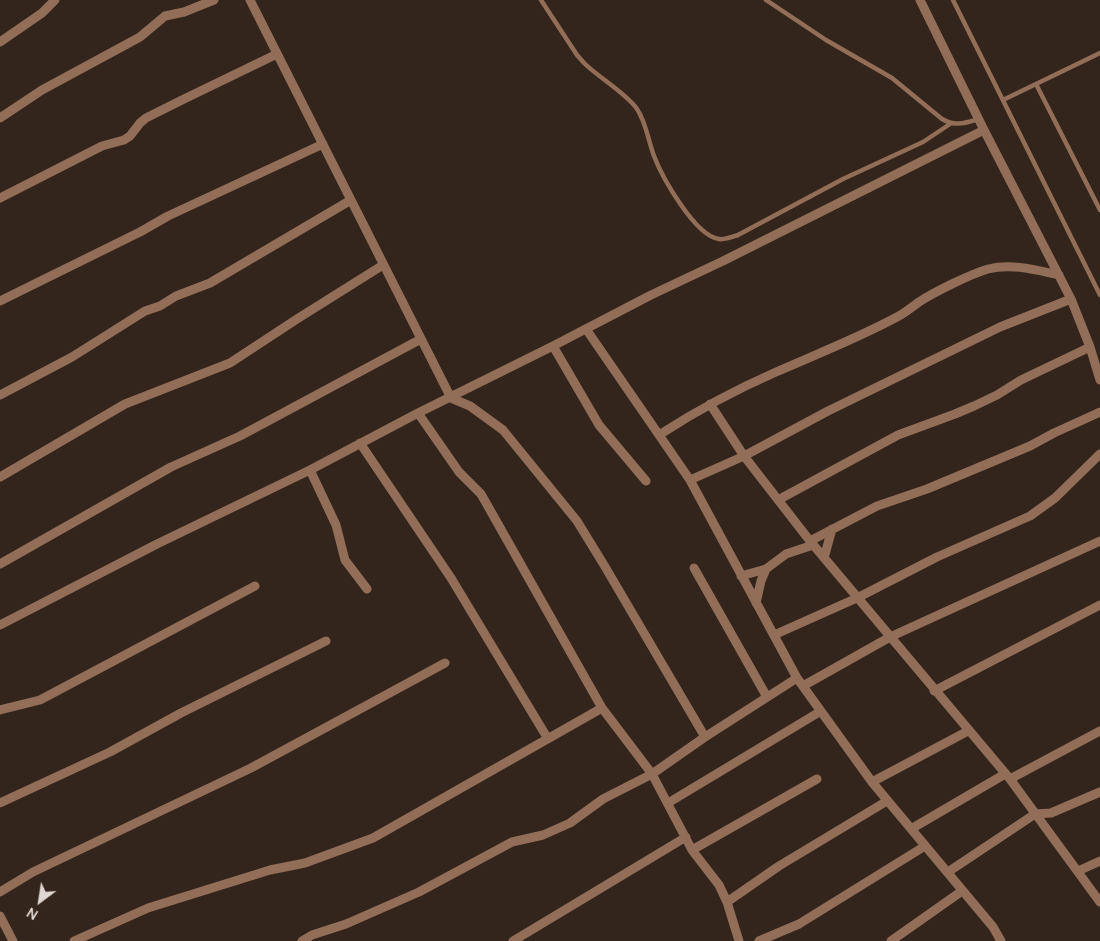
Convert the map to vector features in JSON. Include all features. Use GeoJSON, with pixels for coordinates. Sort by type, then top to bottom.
{"type":"FeatureCollection","features":[{"type":"Feature","properties":{"kind":"street"},"geometry":{"type":"LineString","coordinates":[[0,41],[42,14],[55,0]]}},
{"type":"Feature","properties":{"kind":"street"},"geometry":{"type":"LineString","coordinates":[[0,118],[42,90],[140,37],[165,16],[184,12],[214,0]]}},
{"type":"Feature","properties":{"kind":"street"},"geometry":{"type":"LineString","coordinates":[[250,0],[451,398],[470,406],[503,430],[577,521],[705,737]]}},
{"type":"Feature","properties":{"kind":"street"},"geometry":{"type":"LineString","coordinates":[[920,0],[1071,299],[1090,347],[1100,380]]}},
{"type":"Feature","properties":{"kind":"street"},"geometry":{"type":"LineString","coordinates":[[0,198],[95,150],[124,140],[146,118],[278,54]]}},
{"type":"Feature","properties":{"kind":"street"},"geometry":{"type":"LineString","coordinates":[[0,625],[157,544],[310,470],[651,295],[724,261],[984,130]]}},
{"type":"Feature","properties":{"kind":"street"},"geometry":{"type":"LineString","coordinates":[[0,301],[147,229],[168,216],[323,144]]}},
{"type":"Feature","properties":{"kind":"street"},"geometry":{"type":"LineString","coordinates":[[0,395],[72,357],[145,311],[160,306],[176,296],[210,283],[351,200]]}},
{"type":"Feature","properties":{"kind":"street"},"geometry":{"type":"LineString","coordinates":[[0,477],[125,404],[230,363],[384,265]]}},
{"type":"Feature","properties":{"kind":"street"},"geometry":{"type":"LineString","coordinates":[[659,435],[710,404],[774,372],[836,346],[898,316],[920,301],[975,274],[998,267],[1007,267],[1034,270],[1059,276]]}},
{"type":"Feature","properties":{"kind":"street"},"geometry":{"type":"LineString","coordinates":[[690,480],[744,456],[828,411],[1000,327],[1071,299]]}},
{"type":"Feature","properties":{"kind":"street"},"geometry":{"type":"LineString","coordinates":[[586,329],[690,480],[797,678],[872,782],[993,927],[1001,941]]}},
{"type":"Feature","properties":{"kind":"street"},"geometry":{"type":"LineString","coordinates":[[0,564],[171,467],[240,436],[421,340]]}},
{"type":"Feature","properties":{"kind":"street"},"geometry":{"type":"LineString","coordinates":[[553,346],[599,425],[646,481]]}},
{"type":"Feature","properties":{"kind":"street"},"geometry":{"type":"LineString","coordinates":[[778,500],[898,435],[968,408],[1090,347]]}},
{"type":"Feature","properties":{"kind":"street"},"geometry":{"type":"LineString","coordinates":[[710,404],[744,456],[778,500],[934,691],[1007,776],[1100,902]]}},
{"type":"Feature","properties":{"kind":"street"},"geometry":{"type":"LineString","coordinates":[[741,576],[766,569],[786,554],[812,543],[832,529],[877,506],[927,489],[1030,446],[1100,412]]}},
{"type":"Feature","properties":{"kind":"street"},"geometry":{"type":"LineString","coordinates":[[418,413],[459,472],[474,485],[486,502],[602,708],[652,774],[692,850],[720,885],[728,902],[739,941]]}},
{"type":"Feature","properties":{"kind":"street"},"geometry":{"type":"LineString","coordinates":[[360,443],[451,578],[548,739]]}},
{"type":"Feature","properties":{"kind":"street"},"geometry":{"type":"LineString","coordinates":[[774,635],[857,598],[937,557],[1030,516],[1055,498],[1100,454]]}},
{"type":"Feature","properties":{"kind":"street"},"geometry":{"type":"LineString","coordinates":[[310,470],[336,525],[345,560],[368,589]]}},
{"type":"Feature","properties":{"kind":"street"},"geometry":{"type":"LineString","coordinates":[[824,558],[832,529]]}},
{"type":"Feature","properties":{"kind":"street"},"geometry":{"type":"LineString","coordinates":[[803,686],[890,637],[1100,541]]}},
{"type":"Feature","properties":{"kind":"street"},"geometry":{"type":"LineString","coordinates":[[694,568],[767,697]]}},
{"type":"Feature","properties":{"kind":"street"},"geometry":{"type":"LineString","coordinates":[[756,603],[766,569]]}},
{"type":"Feature","properties":{"kind":"street"},"geometry":{"type":"LineString","coordinates":[[0,710],[40,700],[255,586]]}},
{"type":"Feature","properties":{"kind":"street"},"geometry":{"type":"LineString","coordinates":[[934,691],[1100,605]]}},
{"type":"Feature","properties":{"kind":"street"},"geometry":{"type":"LineString","coordinates":[[0,803],[110,752],[181,713],[326,641]]}},
{"type":"Feature","properties":{"kind":"street"},"geometry":{"type":"LineString","coordinates":[[0,892],[33,872],[251,768],[445,663]]}},
{"type":"Feature","properties":{"kind":"street"},"geometry":{"type":"LineString","coordinates":[[302,941],[319,932],[346,924],[419,892],[512,842],[543,835],[570,823],[603,799],[652,774],[705,737],[797,678]]}},
{"type":"Feature","properties":{"kind":"street"},"geometry":{"type":"LineString","coordinates":[[74,941],[148,908],[270,870],[305,863],[373,838],[602,708]]}},
{"type":"Feature","properties":{"kind":"street"},"geometry":{"type":"LineString","coordinates":[[668,804],[821,712]]}},
{"type":"Feature","properties":{"kind":"street"},"geometry":{"type":"LineString","coordinates":[[872,782],[968,731]]}},
{"type":"Feature","properties":{"kind":"street"},"geometry":{"type":"LineString","coordinates":[[911,830],[1007,776],[1100,731]]}},
{"type":"Feature","properties":{"kind":"street"},"geometry":{"type":"LineString","coordinates":[[692,850],[817,779]]}},
{"type":"Feature","properties":{"kind":"street"},"geometry":{"type":"LineString","coordinates":[[948,872],[1035,814],[1051,813],[1100,792]]}},
{"type":"Feature","properties":{"kind":"street"},"geometry":{"type":"LineString","coordinates":[[728,902],[779,866],[888,801]]}},
{"type":"Feature","properties":{"kind":"street"},"geometry":{"type":"LineString","coordinates":[[513,941],[686,837]]}},
{"type":"Feature","properties":{"kind":"street"},"geometry":{"type":"LineString","coordinates":[[759,941],[799,924],[925,846]]}},
{"type":"Feature","properties":{"kind":"street"},"geometry":{"type":"LineString","coordinates":[[1078,872],[1100,861]]}},
{"type":"Feature","properties":{"kind":"street"},"geometry":{"type":"LineString","coordinates":[[891,941],[962,892]]}},
{"type":"Feature","properties":{"kind":"street"},"geometry":{"type":"LineString","coordinates":[[0,916],[13,941]]}},
{"type":"Feature","properties":{"kind":"lane"},"geometry":{"type":"LineString","coordinates":[[541,0],[584,63],[635,106],[642,117],[655,159],[682,208],[700,228],[719,239],[738,235],[843,180],[923,142],[950,124]]}},
{"type":"Feature","properties":{"kind":"lane"},"geometry":{"type":"LineString","coordinates":[[766,0],[826,40],[892,78],[950,124],[964,124],[979,119]]}},
{"type":"Feature","properties":{"kind":"lane"},"geometry":{"type":"LineString","coordinates":[[953,0],[1100,295]]}},
{"type":"Feature","properties":{"kind":"lane"},"geometry":{"type":"LineString","coordinates":[[1003,100],[1100,53]]}},
{"type":"Feature","properties":{"kind":"lane"},"geometry":{"type":"LineString","coordinates":[[1036,84],[1100,210]]}}]}
